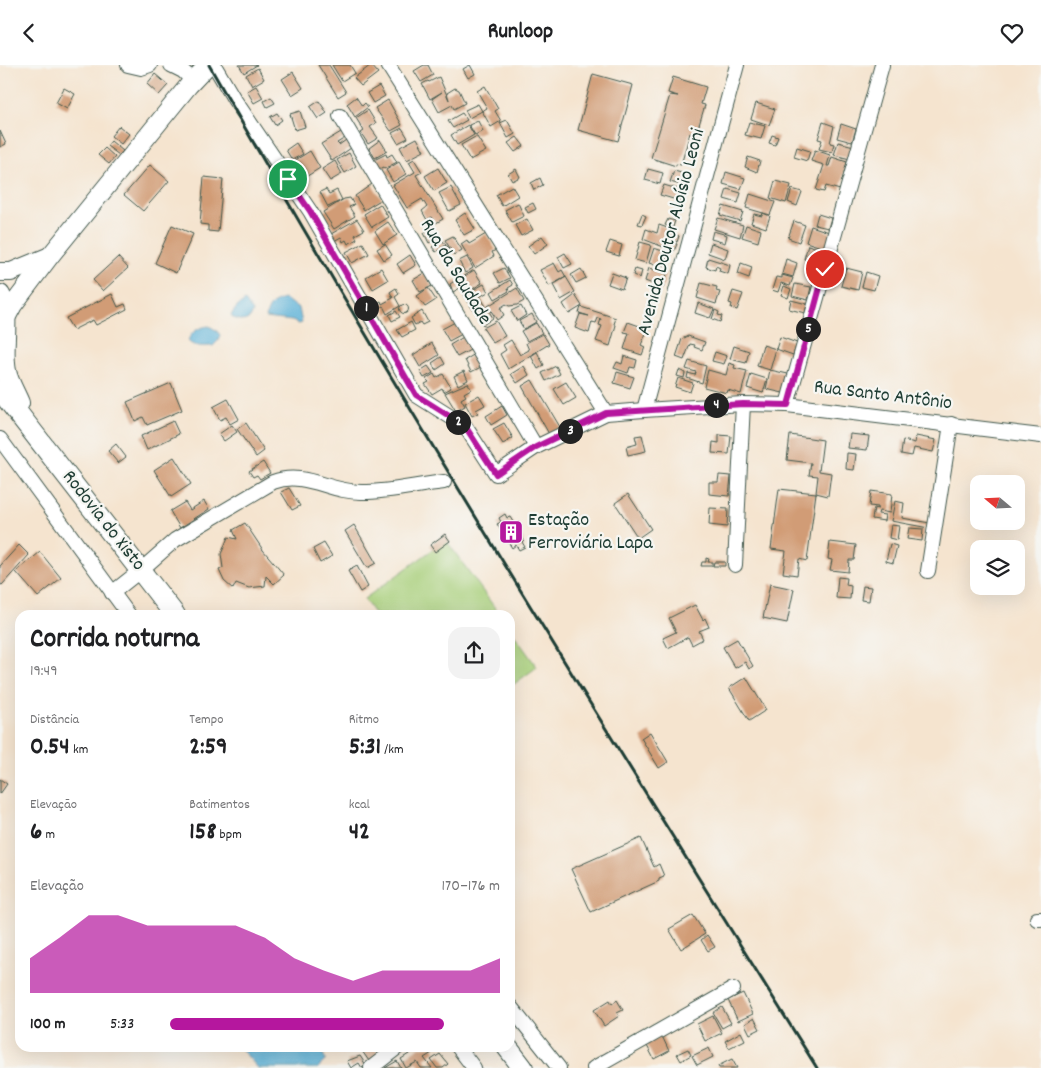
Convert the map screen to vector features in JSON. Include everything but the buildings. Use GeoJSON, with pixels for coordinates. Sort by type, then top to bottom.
{"type":"FeatureCollection","features":[{"type":"Feature","properties":{"kind":"highway","name":"Rodovia do Xisto"},"geometry":{"type":"LineString","coordinates":[[0,295],[3,301],[2,323],[6,373],[30,428]]}},
{"type":"Feature","properties":{"kind":"highway","name":"Rodovia do Xisto"},"geometry":{"type":"LineString","coordinates":[[0,390],[171,610]]}},
{"type":"Feature","properties":{"kind":"highway"},"geometry":{"type":"LineString","coordinates":[[511,1052],[523,1068]]}},
{"type":"Feature","properties":{"kind":"main road"},"geometry":{"type":"LineString","coordinates":[[2,323],[13,305],[50,256],[208,65]]}},
{"type":"Feature","properties":{"kind":"main road"},"geometry":{"type":"LineString","coordinates":[[0,272],[11,272],[50,256]]}},
{"type":"Feature","properties":{"kind":"street"},"geometry":{"type":"LineString","coordinates":[[128,65],[141,69],[150,65]]}},
{"type":"Feature","properties":{"kind":"street"},"geometry":{"type":"LineString","coordinates":[[171,65],[183,71],[193,81]]}},
{"type":"Feature","properties":{"kind":"street","name":"Rua Santo Antônio"},"geometry":{"type":"LineString","coordinates":[[214,65],[234,99],[310,211],[416,395],[465,426],[496,474],[536,447],[606,413],[644,410],[743,404],[788,405],[1041,436]]}},
{"type":"Feature","properties":{"kind":"street"},"geometry":{"type":"LineString","coordinates":[[388,65],[606,413]]}},
{"type":"Feature","properties":{"kind":"street","name":"Avenida Doutor Aloísio Leoni"},"geometry":{"type":"LineString","coordinates":[[644,410],[737,65]]}},
{"type":"Feature","properties":{"kind":"street"},"geometry":{"type":"LineString","coordinates":[[788,405],[882,65]]}},
{"type":"Feature","properties":{"kind":"street","name":"Rua da Saudade"},"geometry":{"type":"LineString","coordinates":[[340,116],[536,447]]}},
{"type":"Feature","properties":{"kind":"street"},"geometry":{"type":"LineString","coordinates":[[735,565],[743,404]]}},
{"type":"Feature","properties":{"kind":"street"},"geometry":{"type":"LineString","coordinates":[[928,571],[951,424]]}},
{"type":"Feature","properties":{"kind":"street"},"geometry":{"type":"LineString","coordinates":[[0,439],[125,610]]}},
{"type":"Feature","properties":{"kind":"street"},"geometry":{"type":"LineString","coordinates":[[112,593],[141,571],[174,540],[284,477],[298,477],[346,491],[364,492],[444,482]]}},
{"type":"Feature","properties":{"kind":"street"},"geometry":{"type":"LineString","coordinates":[[594,1068],[733,989]]}},
{"type":"Feature","properties":{"kind":"street"},"geometry":{"type":"LineString","coordinates":[[515,1012],[559,1068]]}},
{"type":"Feature","properties":{"kind":"street"},"geometry":{"type":"LineString","coordinates":[[371,1068],[392,1052]]}},
{"type":"Feature","properties":{"kind":"street"},"geometry":{"type":"LineString","coordinates":[[462,1052],[474,1068]]}},
{"type":"Feature","properties":{"kind":"green space"},"geometry":{"type":"Polygon","coordinates":[[[446,540],[496,610],[372,610],[364,599],[446,540]]]}},
{"type":"Feature","properties":{"kind":"green space"},"geometry":{"type":"Polygon","coordinates":[[[515,636],[537,667],[515,683],[515,636]]]}},
{"type":"Feature","properties":{"kind":"water"},"geometry":{"type":"Polygon","coordinates":[[[284,299],[299,308],[302,323],[266,318],[271,305],[284,299]]]}},
{"type":"Feature","properties":{"kind":"water"},"geometry":{"type":"Polygon","coordinates":[[[245,301],[253,312],[250,318],[244,321],[233,318],[231,315],[245,301]]]}},
{"type":"Feature","properties":{"kind":"water"},"geometry":{"type":"Polygon","coordinates":[[[209,326],[220,335],[218,341],[213,346],[196,346],[188,341],[196,330],[209,326]]]}},
{"type":"Feature","properties":{"kind":"water"},"geometry":{"type":"Polygon","coordinates":[[[244,1052],[322,1052],[326,1060],[318,1068],[258,1068],[244,1052]]]}},
{"type":"Feature","properties":{"kind":"railway"},"geometry":{"type":"LineString","coordinates":[[209,65],[356,318],[432,444],[817,1068]]}},
{"type":"Feature","properties":{"kind":"place","name":"Estação Ferroviária Lapa"},"geometry":{"type":"Point","coordinates":[511,532]}},
{"type":"Feature","properties":{"kind":"route"},"geometry":{"type":"LineString","coordinates":[[288,179],[310,211],[416,395],[465,426],[496,474],[536,447],[606,413],[743,404],[788,405],[825,269]]}}]}
